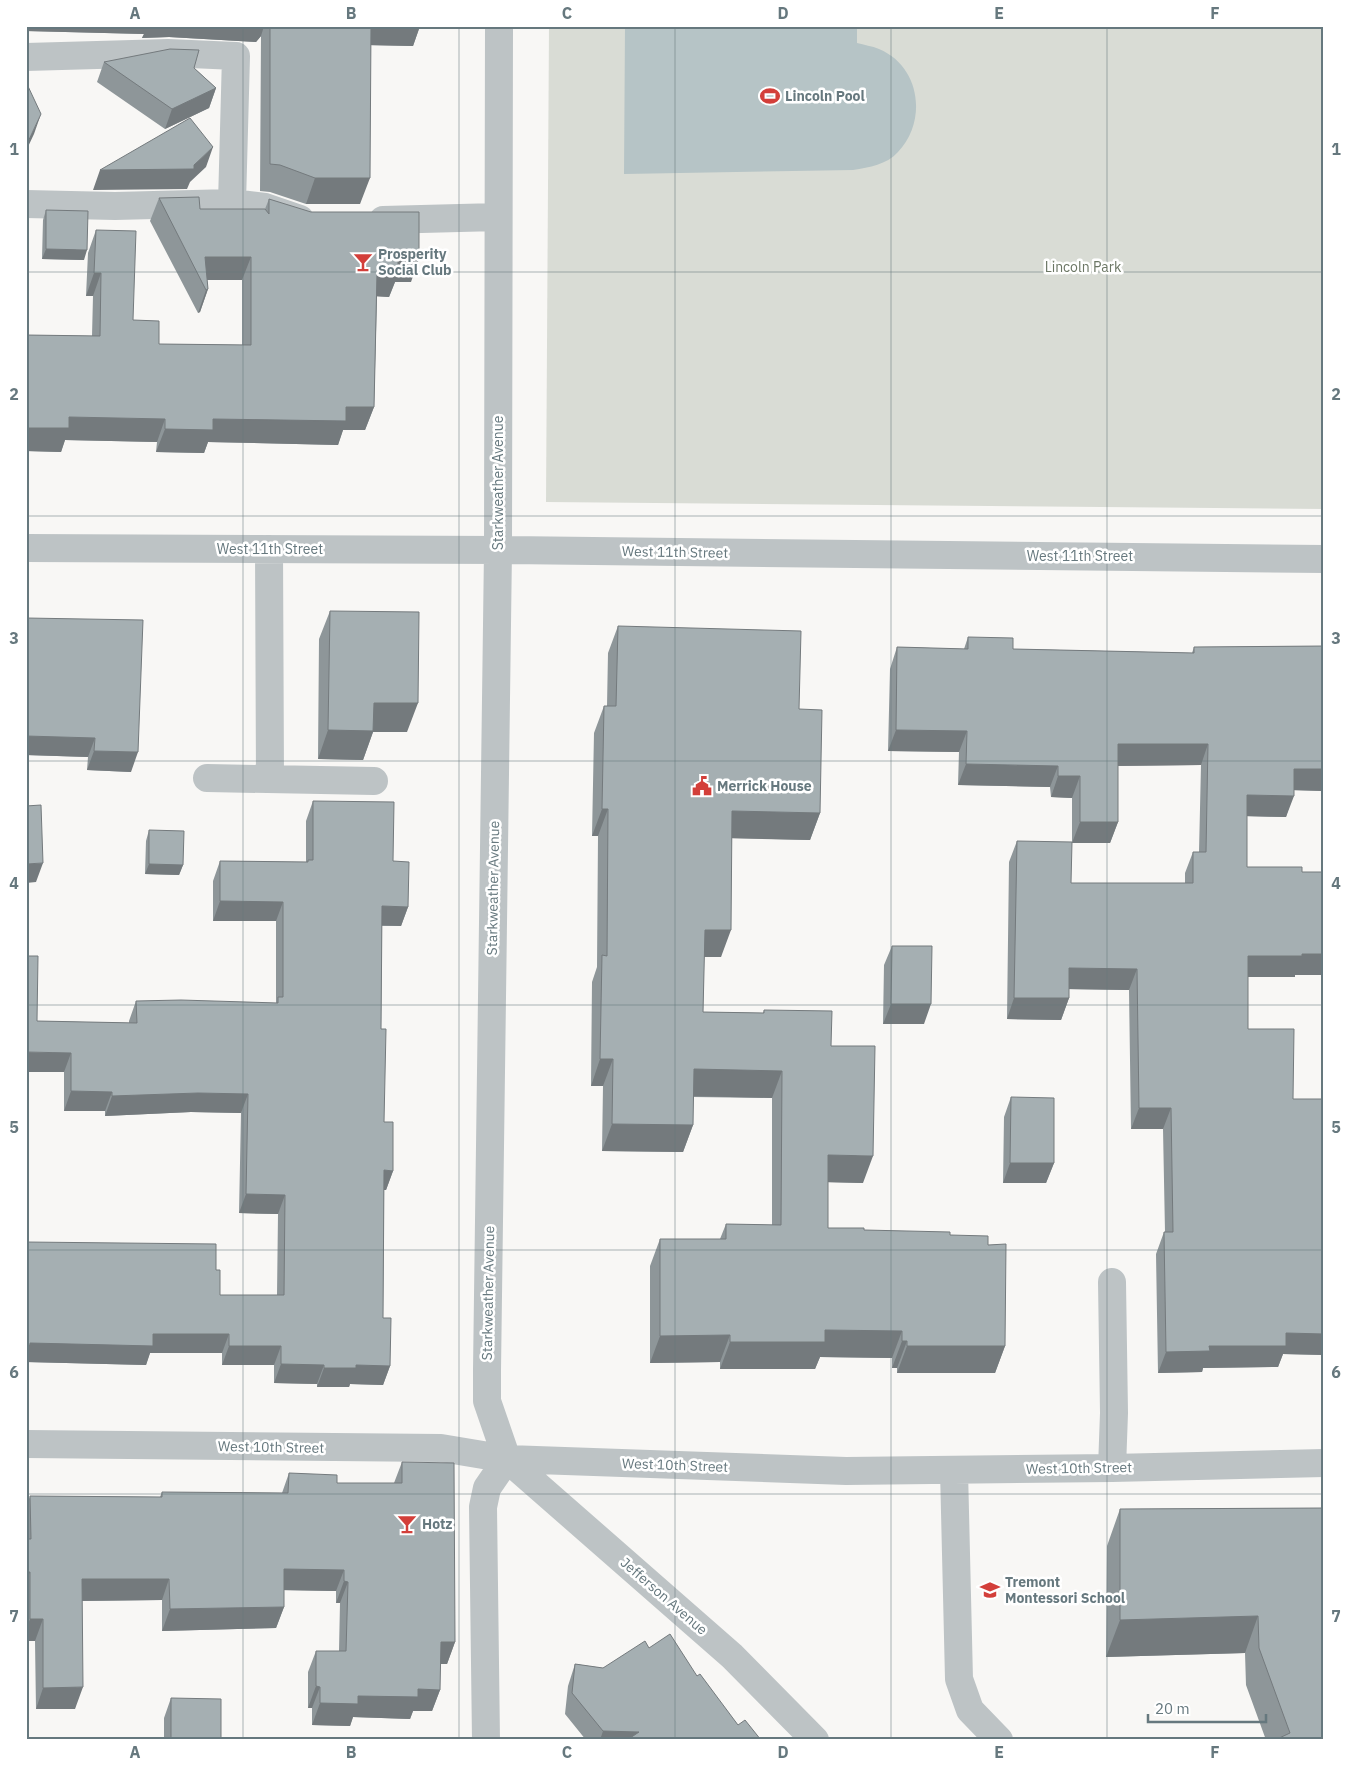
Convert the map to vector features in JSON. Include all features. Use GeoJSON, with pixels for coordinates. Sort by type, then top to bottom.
{"type":"FeatureCollection","features":[{"type":"Feature","properties":{"kind":"street","name":"Starkweather Avenue"},"geometry":{"type":"LineString","coordinates":[[499,26],[498,550],[487,1401],[507,1459]]}},
{"type":"Feature","properties":{"kind":"street"},"geometry":{"type":"LineString","coordinates":[[26,57],[168,53],[236,56],[232,203]]}},
{"type":"Feature","properties":{"kind":"street"},"geometry":{"type":"LineString","coordinates":[[26,204],[115,206],[232,203],[265,207],[303,220],[322,220]]}},
{"type":"Feature","properties":{"kind":"street"},"geometry":{"type":"LineString","coordinates":[[360,220],[498,217]]}},
{"type":"Feature","properties":{"kind":"street","name":"West 11th Street"},"geometry":{"type":"LineString","coordinates":[[26,548],[498,550],[1324,559]]}},
{"type":"Feature","properties":{"kind":"street"},"geometry":{"type":"LineString","coordinates":[[269,549],[270,779]]}},
{"type":"Feature","properties":{"kind":"street"},"geometry":{"type":"LineString","coordinates":[[206,778],[374,781]]}},
{"type":"Feature","properties":{"kind":"street"},"geometry":{"type":"LineString","coordinates":[[1112,1282],[1114,1413],[1112,1468]]}},
{"type":"Feature","properties":{"kind":"street","name":"West 10th Street"},"geometry":{"type":"LineString","coordinates":[[26,1444],[441,1448],[507,1459],[846,1470],[1112,1468],[1324,1463]]}},
{"type":"Feature","properties":{"kind":"street"},"geometry":{"type":"LineString","coordinates":[[486,1740],[483,1507],[487,1488],[507,1459]]}},
{"type":"Feature","properties":{"kind":"street","name":"Jefferson Avenue"},"geometry":{"type":"LineString","coordinates":[[507,1459],[732,1656],[815,1740]]}},
{"type":"Feature","properties":{"kind":"street"},"geometry":{"type":"LineString","coordinates":[[954,1470],[959,1679],[970,1710],[999,1740]]}},
{"type":"Feature","properties":{"kind":"green space","name":"Lincoln Park"},"geometry":{"type":"Polygon","coordinates":[[[549,26],[1324,26],[1324,509],[546,502],[549,26]]]}},
{"type":"Feature","properties":{"kind":"shaded area","name":"Lincoln Pool"},"geometry":{"type":"Polygon","coordinates":[[[625,26],[857,26],[857,43],[879,49],[893,57],[911,81],[915,95],[916,110],[913,125],[907,139],[898,152],[888,160],[866,168],[853,170],[624,174],[625,26]]]}},
{"type":"Feature","properties":{"kind":"building"},"geometry":{"type":"Polygon","coordinates":[[[270,26],[371,26],[370,178],[315,178],[280,165],[270,164],[270,26]]]}},
{"type":"Feature","properties":{"kind":"building"},"geometry":{"type":"Polygon","coordinates":[[[170,49],[199,50],[194,68],[216,88],[172,109],[104,62],[170,49]]]}},
{"type":"Feature","properties":{"kind":"building"},"geometry":{"type":"Polygon","coordinates":[[[26,82],[41,114],[26,146],[26,82]]]}},
{"type":"Feature","properties":{"kind":"building"},"geometry":{"type":"Polygon","coordinates":[[[190,118],[213,147],[194,165],[194,169],[100,170],[190,118]]]}},
{"type":"Feature","properties":{"kind":"building"},"geometry":{"type":"Polygon","coordinates":[[[199,197],[200,209],[265,209],[269,214],[269,199],[311,212],[419,212],[419,259],[398,259],[398,273],[377,273],[374,407],[346,407],[346,421],[213,419],[213,430],[165,429],[165,419],[69,417],[69,428],[28,428],[28,416],[26,416],[26,335],[100,336],[101,273],[94,273],[96,230],[136,231],[133,320],[159,321],[159,344],[251,345],[251,257],[205,257],[208,289],[206,290],[159,198],[199,197]]]}},
{"type":"Feature","properties":{"kind":"building"},"geometry":{"type":"Polygon","coordinates":[[[46,210],[88,211],[87,250],[46,249],[46,210]]]}},
{"type":"Feature","properties":{"kind":"building"},"geometry":{"type":"Polygon","coordinates":[[[330,611],[419,612],[418,703],[374,703],[373,731],[328,730],[330,611]]]}},
{"type":"Feature","properties":{"kind":"building"},"geometry":{"type":"Polygon","coordinates":[[[26,618],[143,620],[138,752],[94,751],[95,738],[26,736],[26,618]]]}},
{"type":"Feature","properties":{"kind":"building"},"geometry":{"type":"Polygon","coordinates":[[[618,626],[801,631],[799,709],[822,710],[820,813],[732,811],[731,930],[705,930],[703,1012],[764,1013],[764,1010],[832,1011],[831,1046],[875,1046],[873,1156],[828,1155],[828,1228],[950,1232],[950,1235],[988,1236],[988,1245],[1006,1244],[1005,1346],[907,1346],[907,1341],[902,1341],[902,1331],[825,1330],[825,1342],[730,1342],[730,1335],[660,1336],[660,1239],[726,1239],[726,1224],[781,1225],[782,1071],[694,1069],[693,1125],[612,1124],[613,1059],[600,1059],[602,955],[607,956],[608,809],[602,809],[604,706],[616,706],[618,626]]]}},
{"type":"Feature","properties":{"kind":"building"},"geometry":{"type":"Polygon","coordinates":[[[968,637],[1013,638],[1013,649],[1194,653],[1194,647],[1324,646],[1324,769],[1294,769],[1294,796],[1247,795],[1247,867],[1302,867],[1302,872],[1324,872],[1324,954],[1248,956],[1248,1029],[1294,1029],[1293,1099],[1324,1099],[1324,1334],[1286,1333],[1286,1346],[1209,1346],[1210,1351],[1166,1352],[1164,1232],[1173,1232],[1171,1108],[1139,1108],[1137,969],[1069,968],[1069,998],[1014,998],[1017,841],[1072,842],[1071,883],[1193,883],[1193,852],[1206,852],[1208,744],[1118,744],[1118,822],[1080,822],[1080,776],[1058,776],[1058,766],[966,764],[967,731],[896,730],[897,647],[968,649],[968,637]]]}},
{"type":"Feature","properties":{"kind":"building"},"geometry":{"type":"Polygon","coordinates":[[[313,801],[394,802],[393,861],[409,862],[408,907],[382,906],[381,1029],[386,1029],[384,1122],[393,1122],[393,1171],[384,1170],[383,1318],[391,1318],[390,1366],[356,1365],[356,1368],[324,1368],[324,1365],[281,1364],[281,1346],[229,1346],[229,1334],[153,1334],[153,1346],[30,1343],[30,1345],[26,1345],[26,1242],[216,1244],[216,1270],[220,1270],[220,1295],[284,1295],[285,1195],[246,1194],[248,1094],[198,1093],[112,1096],[112,1092],[71,1091],[71,1053],[26,1052],[26,956],[38,956],[37,1021],[137,1023],[136,1001],[181,1000],[278,1003],[278,997],[283,997],[283,902],[220,901],[220,861],[308,862],[308,860],[313,860],[313,801]]]}},
{"type":"Feature","properties":{"kind":"building"},"geometry":{"type":"Polygon","coordinates":[[[41,805],[43,863],[26,864],[26,806],[41,805]]]}},
{"type":"Feature","properties":{"kind":"building"},"geometry":{"type":"Polygon","coordinates":[[[149,830],[184,831],[183,865],[149,864],[149,830]]]}},
{"type":"Feature","properties":{"kind":"building"},"geometry":{"type":"Polygon","coordinates":[[[892,946],[932,946],[931,1004],[891,1004],[892,946]]]}},
{"type":"Feature","properties":{"kind":"building"},"geometry":{"type":"Polygon","coordinates":[[[1011,1097],[1054,1098],[1054,1163],[1010,1163],[1011,1097]]]}},
{"type":"Feature","properties":{"kind":"building"},"geometry":{"type":"Polygon","coordinates":[[[402,1462],[454,1463],[455,1642],[441,1642],[440,1690],[418,1689],[418,1697],[358,1696],[358,1704],[320,1703],[320,1687],[316,1686],[316,1651],[346,1651],[348,1582],[344,1581],[344,1570],[284,1569],[284,1607],[170,1609],[169,1579],[82,1579],[83,1687],[43,1688],[43,1619],[30,1619],[30,1572],[26,1572],[26,1539],[31,1539],[30,1496],[162,1497],[162,1492],[288,1493],[289,1473],[337,1475],[337,1483],[402,1483],[402,1462]]]}},
{"type":"Feature","properties":{"kind":"building"},"geometry":{"type":"Polygon","coordinates":[[[1324,1508],[1324,1740],[1275,1740],[1290,1733],[1259,1648],[1258,1616],[1120,1620],[1120,1509],[1324,1508]]]}},
{"type":"Feature","properties":{"kind":"building"},"geometry":{"type":"Polygon","coordinates":[[[670,1634],[697,1676],[700,1674],[738,1725],[745,1720],[761,1740],[627,1740],[639,1732],[603,1731],[572,1693],[575,1664],[603,1668],[645,1641],[649,1648],[670,1634]]]}},
{"type":"Feature","properties":{"kind":"building"},"geometry":{"type":"Polygon","coordinates":[[[171,1698],[221,1699],[221,1740],[171,1740],[171,1698]]]}},
{"type":"Feature","properties":{"kind":"place","name":"Lincoln Pool"},"geometry":{"type":"Point","coordinates":[770,96]}},
{"type":"Feature","properties":{"kind":"place","name":"Prosperity Social Club"},"geometry":{"type":"Point","coordinates":[363,262]}},
{"type":"Feature","properties":{"kind":"place","name":"Merrick House"},"geometry":{"type":"Point","coordinates":[702,786]}},
{"type":"Feature","properties":{"kind":"place","name":"Hotz"},"geometry":{"type":"Point","coordinates":[407,1524]}},
{"type":"Feature","properties":{"kind":"place","name":"Tremont Montessori School"},"geometry":{"type":"Point","coordinates":[990,1590]}}]}
